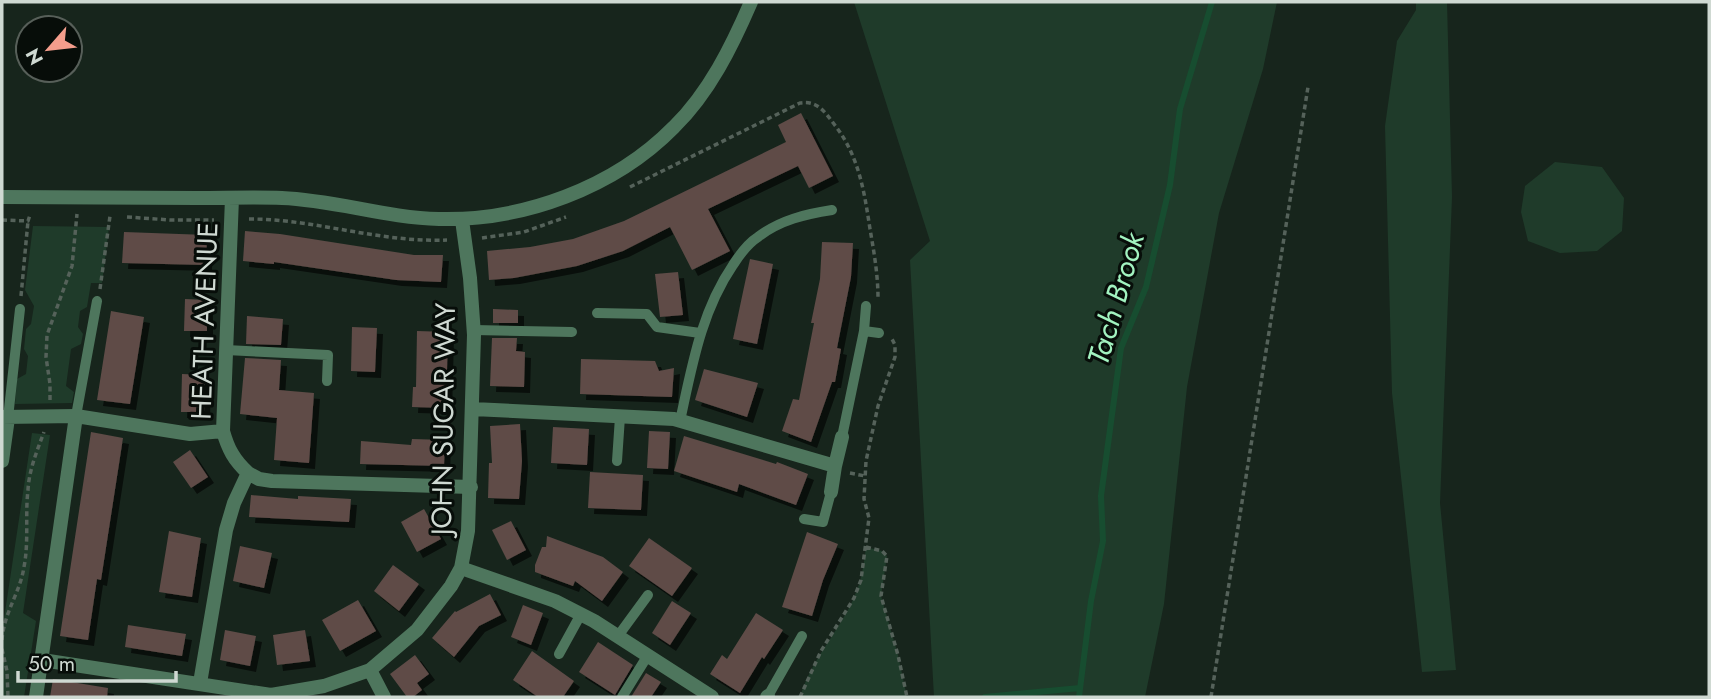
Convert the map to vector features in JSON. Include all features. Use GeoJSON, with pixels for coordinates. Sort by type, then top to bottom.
{"type":"FeatureCollection","features":[{"type":"Feature","properties":{"kind":"street"},"geometry":{"type":"LineString","coordinates":[[2,197],[282,198],[435,219],[510,215],[587,188],[632,162],[674,127],[710,81],[736,38],[751,2]]}},
{"type":"Feature","properties":{"kind":"street","name":"HEATH AVENUE"},"geometry":{"type":"LineString","coordinates":[[232,198],[223,431],[234,459],[248,473]]}},
{"type":"Feature","properties":{"kind":"street","name":"JOHN SUGAR WAY"},"geometry":{"type":"LineString","coordinates":[[42,660],[200,683],[247,695],[271,695],[298,692],[370,670],[417,630],[451,586],[461,568],[468,531],[474,330],[471,278],[462,219]]}},
{"type":"Feature","properties":{"kind":"street"},"geometry":{"type":"LineString","coordinates":[[473,409],[680,421],[835,466]]}},
{"type":"Feature","properties":{"kind":"street"},"geometry":{"type":"LineString","coordinates":[[36,697],[76,416]]}},
{"type":"Feature","properties":{"kind":"street"},"geometry":{"type":"LineString","coordinates":[[2,461],[5,418],[76,416],[190,433],[223,431]]}},
{"type":"Feature","properties":{"kind":"street"},"geometry":{"type":"LineString","coordinates":[[831,492],[842,437]]}},
{"type":"Feature","properties":{"kind":"street"},"geometry":{"type":"LineString","coordinates":[[200,683],[226,530],[233,502],[248,473],[259,479],[272,481],[471,487]]}},
{"type":"Feature","properties":{"kind":"street"},"geometry":{"type":"LineString","coordinates":[[461,568],[555,601],[581,614],[712,697]]}},
{"type":"Feature","properties":{"kind":"street"},"geometry":{"type":"LineString","coordinates":[[370,670],[384,697]]}},
{"type":"Feature","properties":{"kind":"lane"},"geometry":{"type":"LineString","coordinates":[[680,421],[700,333],[719,289],[751,241],[794,218],[832,210]]}},
{"type":"Feature","properties":{"kind":"lane"},"geometry":{"type":"LineString","coordinates":[[76,416],[97,301]]}},
{"type":"Feature","properties":{"kind":"lane"},"geometry":{"type":"LineString","coordinates":[[842,437],[864,331],[866,306]]}},
{"type":"Feature","properties":{"kind":"lane"},"geometry":{"type":"LineString","coordinates":[[5,418],[20,309]]}},
{"type":"Feature","properties":{"kind":"lane"},"geometry":{"type":"LineString","coordinates":[[597,313],[647,314],[657,327],[700,333]]}},
{"type":"Feature","properties":{"kind":"lane"},"geometry":{"type":"LineString","coordinates":[[474,330],[572,332]]}},
{"type":"Feature","properties":{"kind":"lane"},"geometry":{"type":"LineString","coordinates":[[864,331],[879,333]]}},
{"type":"Feature","properties":{"kind":"lane"},"geometry":{"type":"LineString","coordinates":[[226,349],[328,355],[327,381]]}},
{"type":"Feature","properties":{"kind":"lane"},"geometry":{"type":"LineString","coordinates":[[617,461],[620,417]]}},
{"type":"Feature","properties":{"kind":"lane"},"geometry":{"type":"LineString","coordinates":[[804,519],[823,522],[831,492]]}},
{"type":"Feature","properties":{"kind":"lane"},"geometry":{"type":"LineString","coordinates":[[618,636],[648,595]]}},
{"type":"Feature","properties":{"kind":"lane"},"geometry":{"type":"LineString","coordinates":[[559,654],[581,614]]}},
{"type":"Feature","properties":{"kind":"lane"},"geometry":{"type":"LineString","coordinates":[[768,697],[802,636]]}},
{"type":"Feature","properties":{"kind":"lane"},"geometry":{"type":"LineString","coordinates":[[622,697],[648,655]]}},
{"type":"Feature","properties":{"kind":"path"},"geometry":{"type":"LineString","coordinates":[[1211,697],[1308,87]]}},
{"type":"Feature","properties":{"kind":"path"},"geometry":{"type":"LineString","coordinates":[[20,309],[28,215],[40,215]]}},
{"type":"Feature","properties":{"kind":"path"},"geometry":{"type":"LineString","coordinates":[[65,215],[88,216]]}},
{"type":"Feature","properties":{"kind":"path"},"geometry":{"type":"LineString","coordinates":[[97,301],[102,284],[110,216],[99,216]]}},
{"type":"Feature","properties":{"kind":"path"},"geometry":{"type":"LineString","coordinates":[[2,220],[27,221]]}},
{"type":"Feature","properties":{"kind":"path"},"geometry":{"type":"LineString","coordinates":[[800,697],[821,651],[854,598],[861,580],[869,518],[864,499],[866,461],[878,406],[896,352],[894,342],[879,333]]}},
{"type":"Feature","properties":{"kind":"path"},"geometry":{"type":"LineString","coordinates":[[866,547],[882,551],[887,556],[881,596],[898,655],[906,697]]}},
{"type":"Feature","properties":{"kind":"path"},"geometry":{"type":"LineString","coordinates":[[2,649],[7,671],[8,697]]}},
{"type":"Feature","properties":{"kind":"green space"},"geometry":{"type":"Polygon","coordinates":[[[854,2],[1277,2],[1263,69],[1219,213],[1187,387],[1164,604],[1145,697],[934,697],[910,260],[930,241],[854,2]]]}},
{"type":"Feature","properties":{"kind":"green space"},"geometry":{"type":"Polygon","coordinates":[[[1416,2],[1447,2],[1452,197],[1440,503],[1456,670],[1422,672],[1392,393],[1385,126],[1397,41],[1416,10],[1416,2]]]}},
{"type":"Feature","properties":{"kind":"green space"},"geometry":{"type":"Polygon","coordinates":[[[1555,162],[1602,167],[1624,198],[1622,231],[1597,251],[1560,253],[1528,241],[1521,212],[1525,186],[1555,162]]]}},
{"type":"Feature","properties":{"kind":"green space"},"geometry":{"type":"Polygon","coordinates":[[[33,226],[109,227],[102,283],[91,283],[87,307],[80,311],[78,327],[83,334],[81,344],[71,349],[66,386],[74,392],[72,403],[15,404],[17,379],[26,374],[26,329],[31,324],[34,306],[25,290],[33,226]]]}},
{"type":"Feature","properties":{"kind":"green space"},"geometry":{"type":"Polygon","coordinates":[[[32,433],[50,435],[23,613],[36,621],[24,697],[2,697],[2,632],[32,433]]]}},
{"type":"Feature","properties":{"kind":"green space"},"geometry":{"type":"Polygon","coordinates":[[[866,547],[882,551],[887,556],[881,596],[907,697],[800,697],[811,670],[855,595],[866,547]]]}},
{"type":"Feature","properties":{"kind":"building"},"geometry":{"type":"Polygon","coordinates":[[[801,113],[833,176],[809,188],[798,166],[708,209],[730,251],[692,270],[670,227],[623,251],[577,266],[489,280],[487,251],[573,239],[624,221],[786,142],[778,125],[801,113]]]}},
{"type":"Feature","properties":{"kind":"building"},"geometry":{"type":"Polygon","coordinates":[[[245,231],[414,255],[443,255],[441,282],[396,280],[274,262],[243,261],[245,231]]]}},
{"type":"Feature","properties":{"kind":"building"},"geometry":{"type":"Polygon","coordinates":[[[124,232],[207,235],[206,265],[122,263],[124,232]]]}},
{"type":"Feature","properties":{"kind":"building"},"geometry":{"type":"Polygon","coordinates":[[[822,242],[853,243],[851,277],[837,348],[841,349],[835,382],[832,382],[811,442],[782,431],[793,399],[799,400],[814,323],[811,323],[820,279],[822,242]]]}},
{"type":"Feature","properties":{"kind":"building"},"geometry":{"type":"Polygon","coordinates":[[[750,259],[773,264],[757,344],[733,339],[750,259]]]}},
{"type":"Feature","properties":{"kind":"building"},"geometry":{"type":"Polygon","coordinates":[[[678,272],[683,315],[660,317],[655,274],[678,272]]]}},
{"type":"Feature","properties":{"kind":"building"},"geometry":{"type":"Polygon","coordinates":[[[185,299],[207,300],[207,331],[184,331],[185,299]]]}},
{"type":"Feature","properties":{"kind":"building"},"geometry":{"type":"Polygon","coordinates":[[[493,309],[518,310],[518,323],[493,323],[493,309]]]}},
{"type":"Feature","properties":{"kind":"building"},"geometry":{"type":"Polygon","coordinates":[[[111,311],[144,317],[130,404],[97,400],[111,311]]]}},
{"type":"Feature","properties":{"kind":"building"},"geometry":{"type":"Polygon","coordinates":[[[247,316],[283,319],[281,345],[246,344],[247,316]]]}},
{"type":"Feature","properties":{"kind":"building"},"geometry":{"type":"Polygon","coordinates":[[[352,327],[377,328],[375,372],[351,371],[352,327]]]}},
{"type":"Feature","properties":{"kind":"building"},"geometry":{"type":"Polygon","coordinates":[[[417,331],[448,332],[446,408],[412,407],[413,387],[416,387],[417,331]]]}},
{"type":"Feature","properties":{"kind":"building"},"geometry":{"type":"Polygon","coordinates":[[[492,338],[517,338],[516,351],[525,352],[524,387],[490,386],[492,338]]]}},
{"type":"Feature","properties":{"kind":"building"},"geometry":{"type":"Polygon","coordinates":[[[245,358],[281,360],[279,390],[314,393],[309,463],[274,460],[277,418],[240,414],[245,358]]]}},
{"type":"Feature","properties":{"kind":"building"},"geometry":{"type":"Polygon","coordinates":[[[581,359],[655,361],[659,371],[674,368],[672,397],[580,394],[581,359]]]}},
{"type":"Feature","properties":{"kind":"building"},"geometry":{"type":"Polygon","coordinates":[[[704,369],[758,383],[747,417],[695,400],[704,369]]]}},
{"type":"Feature","properties":{"kind":"building"},"geometry":{"type":"Polygon","coordinates":[[[182,374],[205,375],[204,412],[181,412],[182,374]]]}},
{"type":"Feature","properties":{"kind":"building"},"geometry":{"type":"Polygon","coordinates":[[[520,424],[522,461],[519,499],[488,498],[489,463],[492,463],[490,426],[520,424]]]}},
{"type":"Feature","properties":{"kind":"building"},"geometry":{"type":"Polygon","coordinates":[[[553,427],[589,429],[587,465],[551,463],[553,427]]]}},
{"type":"Feature","properties":{"kind":"building"},"geometry":{"type":"Polygon","coordinates":[[[649,431],[670,432],[668,469],[647,468],[649,431]]]}},
{"type":"Feature","properties":{"kind":"building"},"geometry":{"type":"Polygon","coordinates":[[[91,432],[123,438],[101,580],[97,579],[88,640],[60,636],[91,432]]]}},
{"type":"Feature","properties":{"kind":"building"},"geometry":{"type":"Polygon","coordinates":[[[684,436],[776,464],[777,462],[808,474],[796,505],[739,484],[737,492],[674,471],[684,436]]]}},
{"type":"Feature","properties":{"kind":"building"},"geometry":{"type":"Polygon","coordinates":[[[412,439],[445,440],[444,466],[360,464],[361,441],[411,445],[412,439]]]}},
{"type":"Feature","properties":{"kind":"building"},"geometry":{"type":"Polygon","coordinates":[[[190,450],[208,477],[191,488],[173,462],[190,450]]]}},
{"type":"Feature","properties":{"kind":"building"},"geometry":{"type":"Polygon","coordinates":[[[590,472],[643,475],[641,510],[588,508],[590,472]]]}},
{"type":"Feature","properties":{"kind":"building"},"geometry":{"type":"Polygon","coordinates":[[[251,495],[298,499],[298,496],[351,499],[349,522],[249,517],[251,495]]]}},
{"type":"Feature","properties":{"kind":"building"},"geometry":{"type":"Polygon","coordinates":[[[424,509],[441,539],[417,552],[401,522],[424,509]]]}},
{"type":"Feature","properties":{"kind":"building"},"geometry":{"type":"Polygon","coordinates":[[[511,521],[526,550],[507,560],[492,530],[511,521]]]}},
{"type":"Feature","properties":{"kind":"building"},"geometry":{"type":"Polygon","coordinates":[[[169,531],[201,538],[192,597],[159,592],[169,531]]]}},
{"type":"Feature","properties":{"kind":"building"},"geometry":{"type":"Polygon","coordinates":[[[807,532],[838,544],[812,616],[782,607],[807,532]]]}},
{"type":"Feature","properties":{"kind":"building"},"geometry":{"type":"Polygon","coordinates":[[[547,536],[603,557],[623,572],[602,601],[575,581],[573,586],[535,572],[542,547],[546,547],[547,536]]]}},
{"type":"Feature","properties":{"kind":"building"},"geometry":{"type":"Polygon","coordinates":[[[649,538],[692,568],[672,596],[629,566],[649,538]]]}},
{"type":"Feature","properties":{"kind":"building"},"geometry":{"type":"Polygon","coordinates":[[[240,546],[272,553],[264,588],[233,581],[240,546]]]}},
{"type":"Feature","properties":{"kind":"building"},"geometry":{"type":"Polygon","coordinates":[[[393,565],[419,584],[399,611],[374,591],[393,565]]]}},
{"type":"Feature","properties":{"kind":"building"},"geometry":{"type":"Polygon","coordinates":[[[490,594],[501,615],[479,626],[454,657],[432,638],[455,611],[490,594]]]}},
{"type":"Feature","properties":{"kind":"building"},"geometry":{"type":"Polygon","coordinates":[[[358,600],[376,631],[340,651],[322,620],[358,600]]]}},
{"type":"Feature","properties":{"kind":"building"},"geometry":{"type":"Polygon","coordinates":[[[672,601],[691,613],[670,645],[652,633],[672,601]]]}},
{"type":"Feature","properties":{"kind":"building"},"geometry":{"type":"Polygon","coordinates":[[[523,605],[543,613],[531,645],[511,637],[523,605]]]}},
{"type":"Feature","properties":{"kind":"building"},"geometry":{"type":"Polygon","coordinates":[[[756,613],[783,630],[764,659],[762,657],[740,693],[710,674],[722,655],[727,659],[756,613]]]}},
{"type":"Feature","properties":{"kind":"building"},"geometry":{"type":"Polygon","coordinates":[[[128,625],[186,634],[182,656],[125,647],[128,625]]]}},
{"type":"Feature","properties":{"kind":"building"},"geometry":{"type":"Polygon","coordinates":[[[225,630],[256,636],[250,666],[220,660],[225,630]]]}},
{"type":"Feature","properties":{"kind":"building"},"geometry":{"type":"Polygon","coordinates":[[[305,630],[310,661],[277,665],[273,635],[305,630]]]}},
{"type":"Feature","properties":{"kind":"building"},"geometry":{"type":"Polygon","coordinates":[[[598,642],[633,665],[615,695],[579,672],[598,642]]]}},
{"type":"Feature","properties":{"kind":"building"},"geometry":{"type":"Polygon","coordinates":[[[532,651],[574,681],[563,697],[538,697],[513,680],[532,651]]]}},
{"type":"Feature","properties":{"kind":"building"},"geometry":{"type":"Polygon","coordinates":[[[415,655],[429,674],[417,683],[422,690],[413,697],[407,697],[390,674],[415,655]]]}},
{"type":"Feature","properties":{"kind":"building"},"geometry":{"type":"Polygon","coordinates":[[[646,673],[661,682],[651,697],[631,697],[646,673]]]}},
{"type":"Feature","properties":{"kind":"building"},"geometry":{"type":"Polygon","coordinates":[[[53,679],[108,688],[107,697],[50,697],[53,679]]]}},
{"type":"Feature","properties":{"kind":"waterway","name":"Tach Brook"},"geometry":{"type":"LineString","coordinates":[[1079,697],[1091,601],[1103,541],[1101,496],[1121,348],[1146,287],[1170,185],[1180,109],[1212,2]]}},
{"type":"Feature","properties":{"kind":"waterway"},"geometry":{"type":"LineString","coordinates":[[985,697],[1080,688]]}}]}
